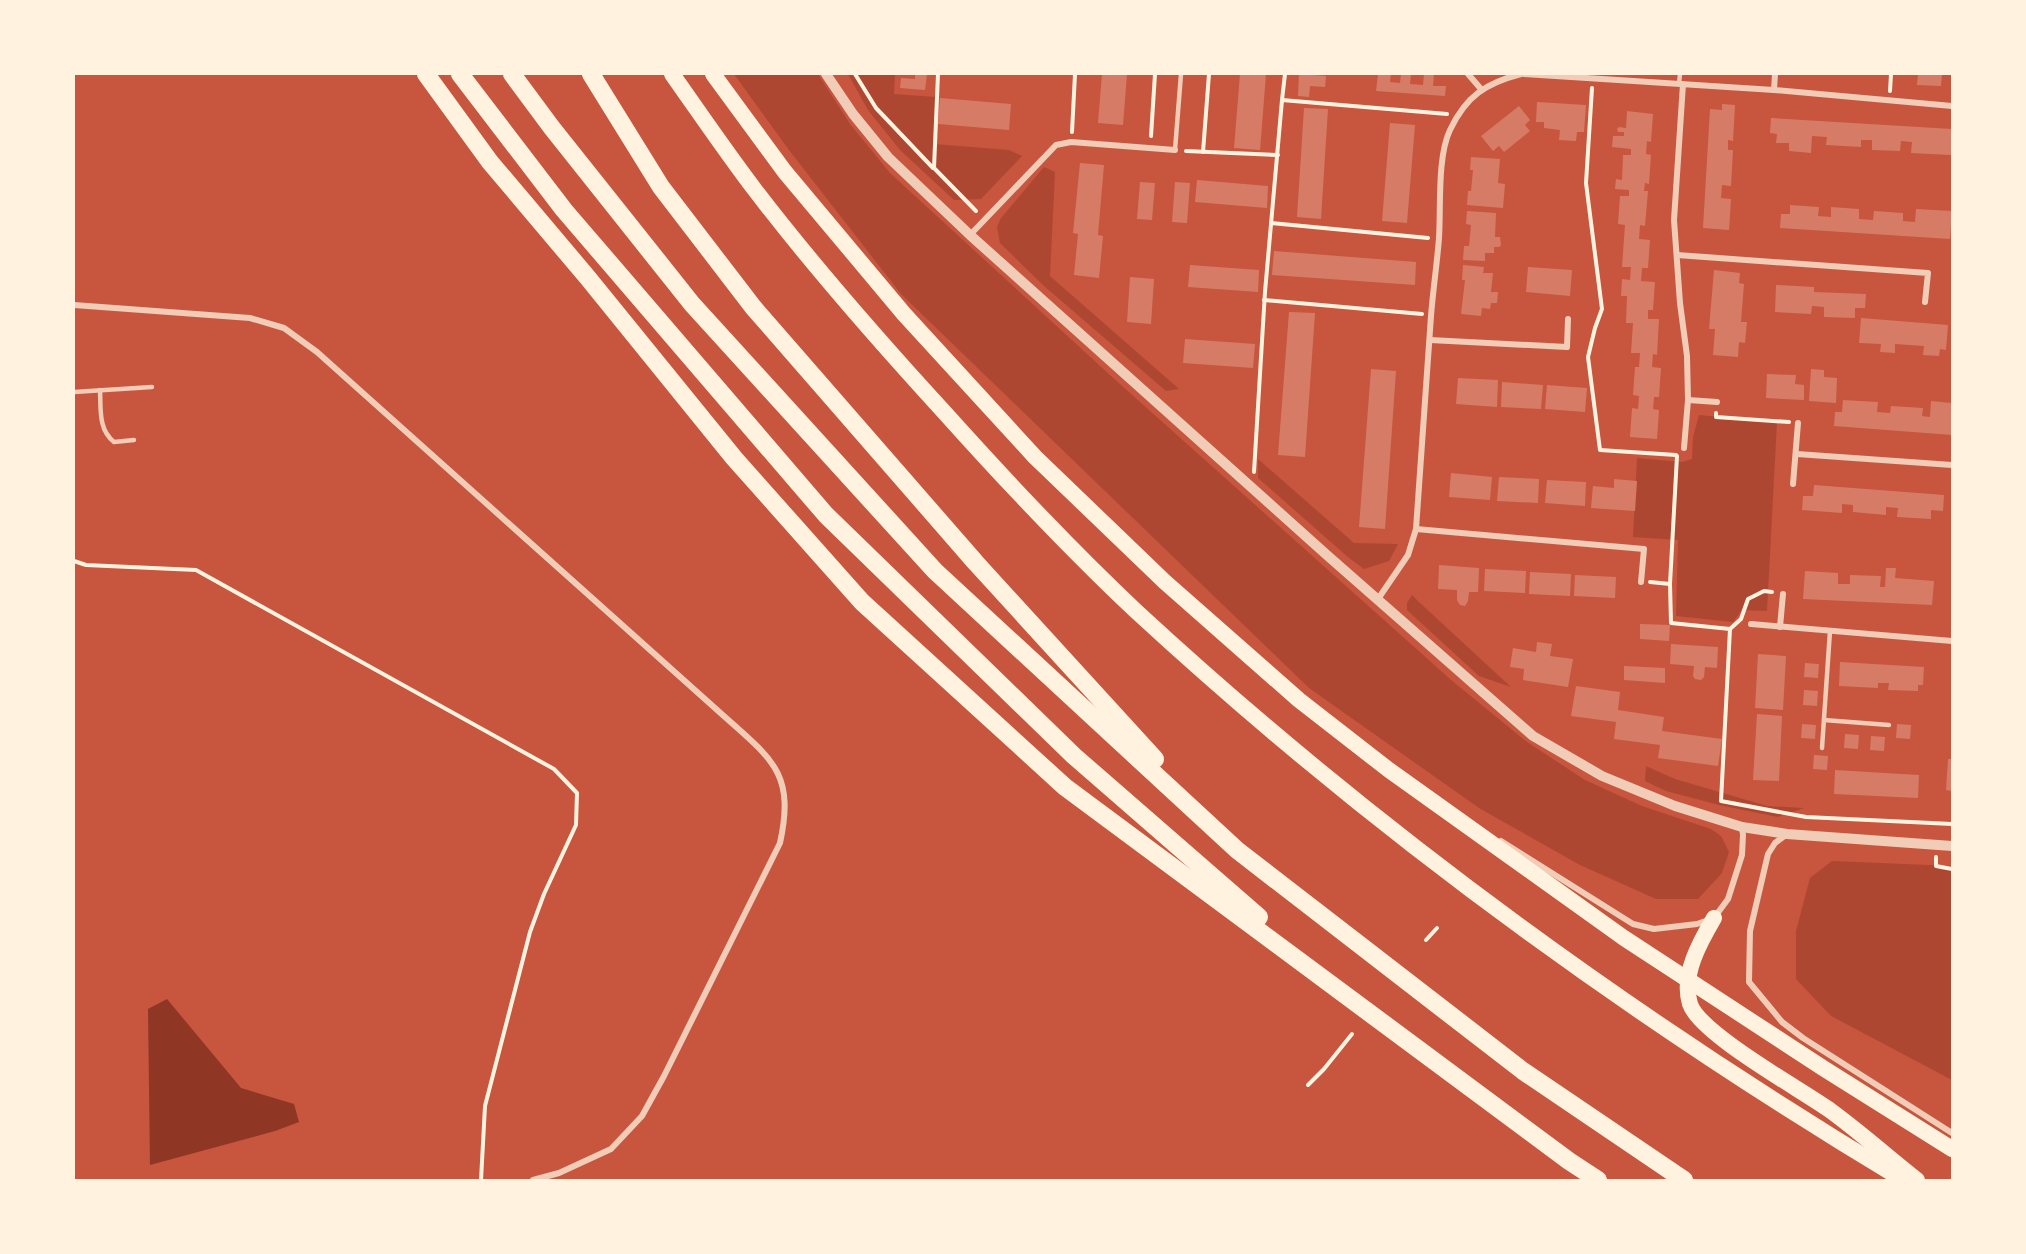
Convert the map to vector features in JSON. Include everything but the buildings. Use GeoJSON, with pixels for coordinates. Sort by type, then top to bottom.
{"type":"FeatureCollection","features":[{"type":"Feature","properties":{"kind":"highway"},"geometry":{"type":"LineString","coordinates":[[426,74],[490,162],[588,278],[734,458],[862,602],[1065,787],[1569,1161],[1598,1180]]}},
{"type":"Feature","properties":{"kind":"highway"},"geometry":{"type":"LineString","coordinates":[[460,74],[564,210],[826,515],[1074,756],[1362,1007]]}},
{"type":"Feature","properties":{"kind":"highway"},"geometry":{"type":"LineString","coordinates":[[513,74],[552,128],[692,304],[935,571],[1237,850],[1523,1071],[1684,1180]]}},
{"type":"Feature","properties":{"kind":"highway"},"geometry":{"type":"LineString","coordinates":[[591,74],[661,187],[753,307],[976,563],[1237,850]]}},
{"type":"Feature","properties":{"kind":"highway"},"geometry":{"type":"LineString","coordinates":[[672,74],[754,189],[879,340],[1009,484],[1134,609],[1268,729],[1477,896],[1751,1087],[1903,1180]]}},
{"type":"Feature","properties":{"kind":"highway"},"geometry":{"type":"LineString","coordinates":[[713,74],[785,172],[903,314],[1035,457],[1166,582],[1290,692],[1389,770],[1624,938],[1953,1149]]}},
{"type":"Feature","properties":{"kind":"highway"},"geometry":{"type":"LineString","coordinates":[[1714,918],[1700,942],[1688,981],[1690,1006],[1713,1033],[1832,1112],[1917,1180]]}},
{"type":"Feature","properties":{"kind":"street"},"geometry":{"type":"LineString","coordinates":[[826,74],[853,114],[888,157],[970,235],[1533,736],[1602,776],[1675,806],[1742,827],[1787,834],[1953,846]]}},
{"type":"Feature","properties":{"kind":"street"},"geometry":{"type":"LineString","coordinates":[[1468,74],[1481,89]]}},
{"type":"Feature","properties":{"kind":"street"},"geometry":{"type":"LineString","coordinates":[[1378,599],[1408,555],[1416,530],[1444,147],[1450,129],[1468,99],[1481,89],[1502,79],[1523,74],[1774,90],[1953,106]]}},
{"type":"Feature","properties":{"kind":"street"},"geometry":{"type":"LineString","coordinates":[[1774,90],[1775,74]]}},
{"type":"Feature","properties":{"kind":"street"},"geometry":{"type":"LineString","coordinates":[[1681,84],[1674,220],[1680,303],[1687,356],[1688,400],[1684,448]]}},
{"type":"Feature","properties":{"kind":"street"},"geometry":{"type":"LineString","coordinates":[[970,235],[1056,145],[1071,142],[1175,150]]}},
{"type":"Feature","properties":{"kind":"street"},"geometry":{"type":"LineString","coordinates":[[1677,255],[1928,273],[1925,302]]}},
{"type":"Feature","properties":{"kind":"street"},"geometry":{"type":"LineString","coordinates":[[74,305],[250,318],[284,328],[317,352],[763,752],[777,770],[785,794],[785,820],[780,843],[642,1116],[611,1149],[560,1173],[533,1180]]}},
{"type":"Feature","properties":{"kind":"street"},"geometry":{"type":"LineString","coordinates":[[1430,340],[1567,347],[1568,319]]}},
{"type":"Feature","properties":{"kind":"street"},"geometry":{"type":"LineString","coordinates":[[1688,400],[1717,402]]}},
{"type":"Feature","properties":{"kind":"street"},"geometry":{"type":"LineString","coordinates":[[1793,484],[1798,423]]}},
{"type":"Feature","properties":{"kind":"street"},"geometry":{"type":"LineString","coordinates":[[1797,454],[1953,465]]}},
{"type":"Feature","properties":{"kind":"street"},"geometry":{"type":"LineString","coordinates":[[1416,530],[1644,549],[1641,582]]}},
{"type":"Feature","properties":{"kind":"street"},"geometry":{"type":"LineString","coordinates":[[1780,627],[1783,594]]}},
{"type":"Feature","properties":{"kind":"street"},"geometry":{"type":"LineString","coordinates":[[1751,624],[1953,641]]}},
{"type":"Feature","properties":{"kind":"street"},"geometry":{"type":"LineString","coordinates":[[1389,770],[1633,924],[1654,929],[1697,924],[1714,918],[1728,899],[1742,855],[1742,827]]}},
{"type":"Feature","properties":{"kind":"street"},"geometry":{"type":"LineString","coordinates":[[1787,834],[1775,843],[1768,854],[1750,931],[1749,982],[1782,1022],[1803,1038],[1953,1133]]}},
{"type":"Feature","properties":{"kind":"lane"},"geometry":{"type":"LineString","coordinates":[[1175,150],[1181,74]]}},
{"type":"Feature","properties":{"kind":"lane"},"geometry":{"type":"LineString","coordinates":[[1680,74],[1681,84]]}},
{"type":"Feature","properties":{"kind":"lane"},"geometry":{"type":"LineString","coordinates":[[74,392],[152,387]]}},
{"type":"Feature","properties":{"kind":"lane"},"geometry":{"type":"LineString","coordinates":[[100,390],[102,425],[107,436],[114,442],[134,440]]}},
{"type":"Feature","properties":{"kind":"lane"},"geometry":{"type":"LineString","coordinates":[[1822,748],[1830,631]]}},
{"type":"Feature","properties":{"kind":"lane"},"geometry":{"type":"LineString","coordinates":[[1824,720],[1889,725]]}},
{"type":"Feature","properties":{"kind":"path"},"geometry":{"type":"LineString","coordinates":[[855,74],[876,108],[984,219]]}},
{"type":"Feature","properties":{"kind":"path"},"geometry":{"type":"LineString","coordinates":[[934,168],[938,74]]}},
{"type":"Feature","properties":{"kind":"path"},"geometry":{"type":"LineString","coordinates":[[1071,142],[1076,74]]}},
{"type":"Feature","properties":{"kind":"path"},"geometry":{"type":"LineString","coordinates":[[1150,149],[1155,74]]}},
{"type":"Feature","properties":{"kind":"path"},"geometry":{"type":"LineString","coordinates":[[1203,152],[1209,74]]}},
{"type":"Feature","properties":{"kind":"path"},"geometry":{"type":"LineString","coordinates":[[1253,489],[1264,300],[1285,74]]}},
{"type":"Feature","properties":{"kind":"path"},"geometry":{"type":"LineString","coordinates":[[1593,77],[1586,183],[1602,309],[1594,328],[1588,357],[1600,450],[1677,455]]}},
{"type":"Feature","properties":{"kind":"path"},"geometry":{"type":"LineString","coordinates":[[1282,100],[1459,115]]}},
{"type":"Feature","properties":{"kind":"path"},"geometry":{"type":"LineString","coordinates":[[1175,150],[1278,155]]}},
{"type":"Feature","properties":{"kind":"path"},"geometry":{"type":"LineString","coordinates":[[1271,223],[1439,240]]}},
{"type":"Feature","properties":{"kind":"path"},"geometry":{"type":"LineString","coordinates":[[1264,300],[1431,315]]}},
{"type":"Feature","properties":{"kind":"path"},"geometry":{"type":"LineString","coordinates":[[1717,402],[1716,417],[1798,423]]}},
{"type":"Feature","properties":{"kind":"path"},"geometry":{"type":"LineString","coordinates":[[1684,448],[1677,455],[1671,623],[1730,629]]}},
{"type":"Feature","properties":{"kind":"path"},"geometry":{"type":"LineString","coordinates":[[74,561],[86,565],[196,570],[554,769],[578,793],[576,825],[544,894],[530,932],[485,1106],[481,1180]]}},
{"type":"Feature","properties":{"kind":"path"},"geometry":{"type":"LineString","coordinates":[[1641,582],[1671,584]]}},
{"type":"Feature","properties":{"kind":"path"},"geometry":{"type":"LineString","coordinates":[[1783,594],[1764,591],[1748,599],[1741,619],[1730,629],[1721,801],[1806,817],[1953,824]]}},
{"type":"Feature","properties":{"kind":"path"},"geometry":{"type":"LineString","coordinates":[[1426,940],[1437,928]]}},
{"type":"Feature","properties":{"kind":"path"},"geometry":{"type":"LineString","coordinates":[[1308,1085],[1352,1034]]}},
{"type":"Feature","properties":{"kind":"shaded area"},"geometry":{"type":"Polygon","coordinates":[[[734,74],[818,74],[850,124],[890,173],[1111,376],[1450,679],[1527,742],[1585,780],[1642,806],[1711,829],[1721,836],[1729,852],[1722,873],[1698,899],[1656,899],[1580,865],[1479,808],[1309,688],[901,294],[789,150],[734,74]]]}},
{"type":"Feature","properties":{"kind":"shaded area"},"geometry":{"type":"Polygon","coordinates":[[[848,74],[895,74],[894,94],[936,97],[934,144],[1009,150],[1022,156],[981,199],[954,200],[900,150],[868,110],[848,74]]]}},
{"type":"Feature","properties":{"kind":"shaded area"},"geometry":{"type":"Polygon","coordinates":[[[1044,167],[1055,172],[1050,276],[1179,389],[1166,391],[1044,286],[1000,243],[997,227],[1001,218],[1044,167]]]}},
{"type":"Feature","properties":{"kind":"shaded area"},"geometry":{"type":"Polygon","coordinates":[[[1699,415],[1777,422],[1767,611],[1742,610],[1733,622],[1676,616],[1678,540],[1633,537],[1637,458],[1682,462],[1692,459],[1693,437],[1699,415]]]}},
{"type":"Feature","properties":{"kind":"shaded area"},"geometry":{"type":"Polygon","coordinates":[[[1258,459],[1354,543],[1398,544],[1389,561],[1364,569],[1349,558],[1258,478],[1258,459]]]}},
{"type":"Feature","properties":{"kind":"shaded area"},"geometry":{"type":"Polygon","coordinates":[[[1412,595],[1511,687],[1479,676],[1407,610],[1407,603],[1412,595]]]}},
{"type":"Feature","properties":{"kind":"shaded area"},"geometry":{"type":"Polygon","coordinates":[[[1646,766],[1675,779],[1767,806],[1804,808],[1778,817],[1666,791],[1645,781],[1646,766]]]}},
{"type":"Feature","properties":{"kind":"shaded area"},"geometry":{"type":"Polygon","coordinates":[[[1832,861],[1952,866],[1952,1080],[1831,1016],[1796,979],[1796,931],[1810,878],[1832,861]]]}},
{"type":"Feature","properties":{"kind":"shaded area"},"geometry":{"type":"Polygon","coordinates":[[[167,999],[241,1088],[294,1104],[299,1122],[275,1131],[150,1165],[148,1009],[167,999]]]}}]}
